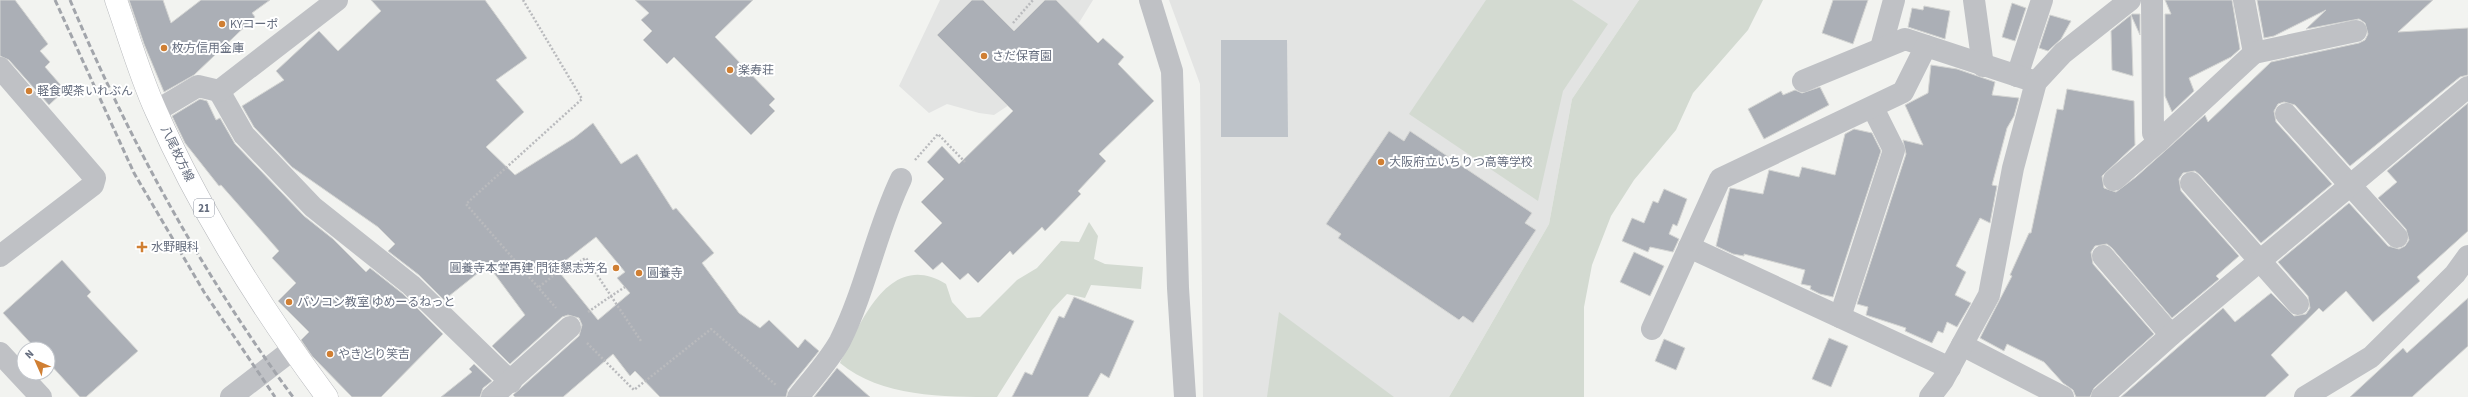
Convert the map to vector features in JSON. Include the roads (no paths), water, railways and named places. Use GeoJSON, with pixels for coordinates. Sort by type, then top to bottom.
{"type":"FeatureCollection","features":[{"type":"Feature","properties":{"kind":"main road","name":"八尾枚方線"},"geometry":{"type":"LineString","coordinates":[[116,0],[156,111],[213,227],[292,350],[327,397]]}},
{"type":"Feature","properties":{"kind":"street"},"geometry":{"type":"LineString","coordinates":[[219,91],[337,0]]}},
{"type":"Feature","properties":{"kind":"street"},"geometry":{"type":"LineString","coordinates":[[1150,0],[1172,71],[1178,288],[1185,397]]}},
{"type":"Feature","properties":{"kind":"street"},"geometry":{"type":"LineString","coordinates":[[1881,48],[1894,0]]}},
{"type":"Feature","properties":{"kind":"street"},"geometry":{"type":"LineString","coordinates":[[1974,0],[1983,66]]}},
{"type":"Feature","properties":{"kind":"street"},"geometry":{"type":"LineString","coordinates":[[1930,397],[1950,368],[1989,295],[2013,168],[2026,79],[2042,0]]}},
{"type":"Feature","properties":{"kind":"street"},"geometry":{"type":"LineString","coordinates":[[2026,79],[2063,53],[2130,0]]}},
{"type":"Feature","properties":{"kind":"street"},"geometry":{"type":"LineString","coordinates":[[2152,0],[2153,133],[2158,142]]}},
{"type":"Feature","properties":{"kind":"street"},"geometry":{"type":"LineString","coordinates":[[2244,0],[2254,53]]}},
{"type":"Feature","properties":{"kind":"street"},"geometry":{"type":"LineString","coordinates":[[2114,180],[2158,142],[2254,53],[2356,31]]}},
{"type":"Feature","properties":{"kind":"street"},"geometry":{"type":"LineString","coordinates":[[1803,81],[1905,39],[2026,79]]}},
{"type":"Feature","properties":{"kind":"street"},"geometry":{"type":"LineString","coordinates":[[1652,329],[1720,179],[1873,108],[1903,92],[1926,46]]}},
{"type":"Feature","properties":{"kind":"street"},"geometry":{"type":"LineString","coordinates":[[0,68],[95,178],[94,185],[0,256]]}},
{"type":"Feature","properties":{"kind":"street"},"geometry":{"type":"LineString","coordinates":[[156,111],[198,86],[219,91],[244,135],[313,207],[411,285],[503,391],[578,320]]}},
{"type":"Feature","properties":{"kind":"street"},"geometry":{"type":"LineString","coordinates":[[2102,397],[2171,335],[2261,262],[2350,185],[2468,87]]}},
{"type":"Feature","properties":{"kind":"street"},"geometry":{"type":"LineString","coordinates":[[1840,317],[1894,150],[1873,108]]}},
{"type":"Feature","properties":{"kind":"street"},"geometry":{"type":"LineString","coordinates":[[2286,114],[2397,237]]}},
{"type":"Feature","properties":{"kind":"street"},"geometry":{"type":"LineString","coordinates":[[798,397],[839,342],[865,283],[883,220],[901,179]]}},
{"type":"Feature","properties":{"kind":"street"},"geometry":{"type":"LineString","coordinates":[[2191,183],[2298,304]]}},
{"type":"Feature","properties":{"kind":"street"},"geometry":{"type":"LineString","coordinates":[[1689,247],[1950,368]]}},
{"type":"Feature","properties":{"kind":"street"},"geometry":{"type":"LineString","coordinates":[[2103,256],[2171,335]]}},
{"type":"Feature","properties":{"kind":"street"},"geometry":{"type":"LineString","coordinates":[[2305,397],[2371,357],[2455,274],[2468,256]]}},
{"type":"Feature","properties":{"kind":"street"},"geometry":{"type":"LineString","coordinates":[[1962,345],[2063,397]]}},
{"type":"Feature","properties":{"kind":"street"},"geometry":{"type":"LineString","coordinates":[[231,397],[292,350]]}},
{"type":"Feature","properties":{"kind":"street"},"geometry":{"type":"LineString","coordinates":[[0,353],[41,397]]}},
{"type":"Feature","properties":{"kind":"railway"},"geometry":{"type":"LineString","coordinates":[[55,0],[134,173],[204,292],[275,397]]}},
{"type":"Feature","properties":{"kind":"railway"},"geometry":{"type":"LineString","coordinates":[[70,0],[117,104],[142,155],[170,205],[228,303],[293,397]]}},
{"type":"Feature","properties":{"kind":"place","name":"KYコーポ"},"geometry":{"type":"Point","coordinates":[222,24]}},
{"type":"Feature","properties":{"kind":"place","name":"枚方信用金庫"},"geometry":{"type":"Point","coordinates":[164,48]}},
{"type":"Feature","properties":{"kind":"place","name":"さだ保育園"},"geometry":{"type":"Point","coordinates":[984,56]}},
{"type":"Feature","properties":{"kind":"place","name":"楽寿荘"},"geometry":{"type":"Point","coordinates":[730,70]}},
{"type":"Feature","properties":{"kind":"place","name":"軽食喫茶いれぶん"},"geometry":{"type":"Point","coordinates":[29,91]}},
{"type":"Feature","properties":{"kind":"place","name":"大阪府立いちりつ高等学校"},"geometry":{"type":"Point","coordinates":[1381,162]}},
{"type":"Feature","properties":{"kind":"place","name":"水野眼科"},"geometry":{"type":"Point","coordinates":[142,247]}},
{"type":"Feature","properties":{"kind":"place","name":"圓養寺本堂再建 門徒懇志芳名"},"geometry":{"type":"Point","coordinates":[616,268]}},
{"type":"Feature","properties":{"kind":"place","name":"圓養寺"},"geometry":{"type":"Point","coordinates":[639,273]}},
{"type":"Feature","properties":{"kind":"place","name":"パソコン教室 ゆめーるねっと"},"geometry":{"type":"Point","coordinates":[289,302]}},
{"type":"Feature","properties":{"kind":"place","name":"やきとり笑吉"},"geometry":{"type":"Point","coordinates":[330,354]}}]}
